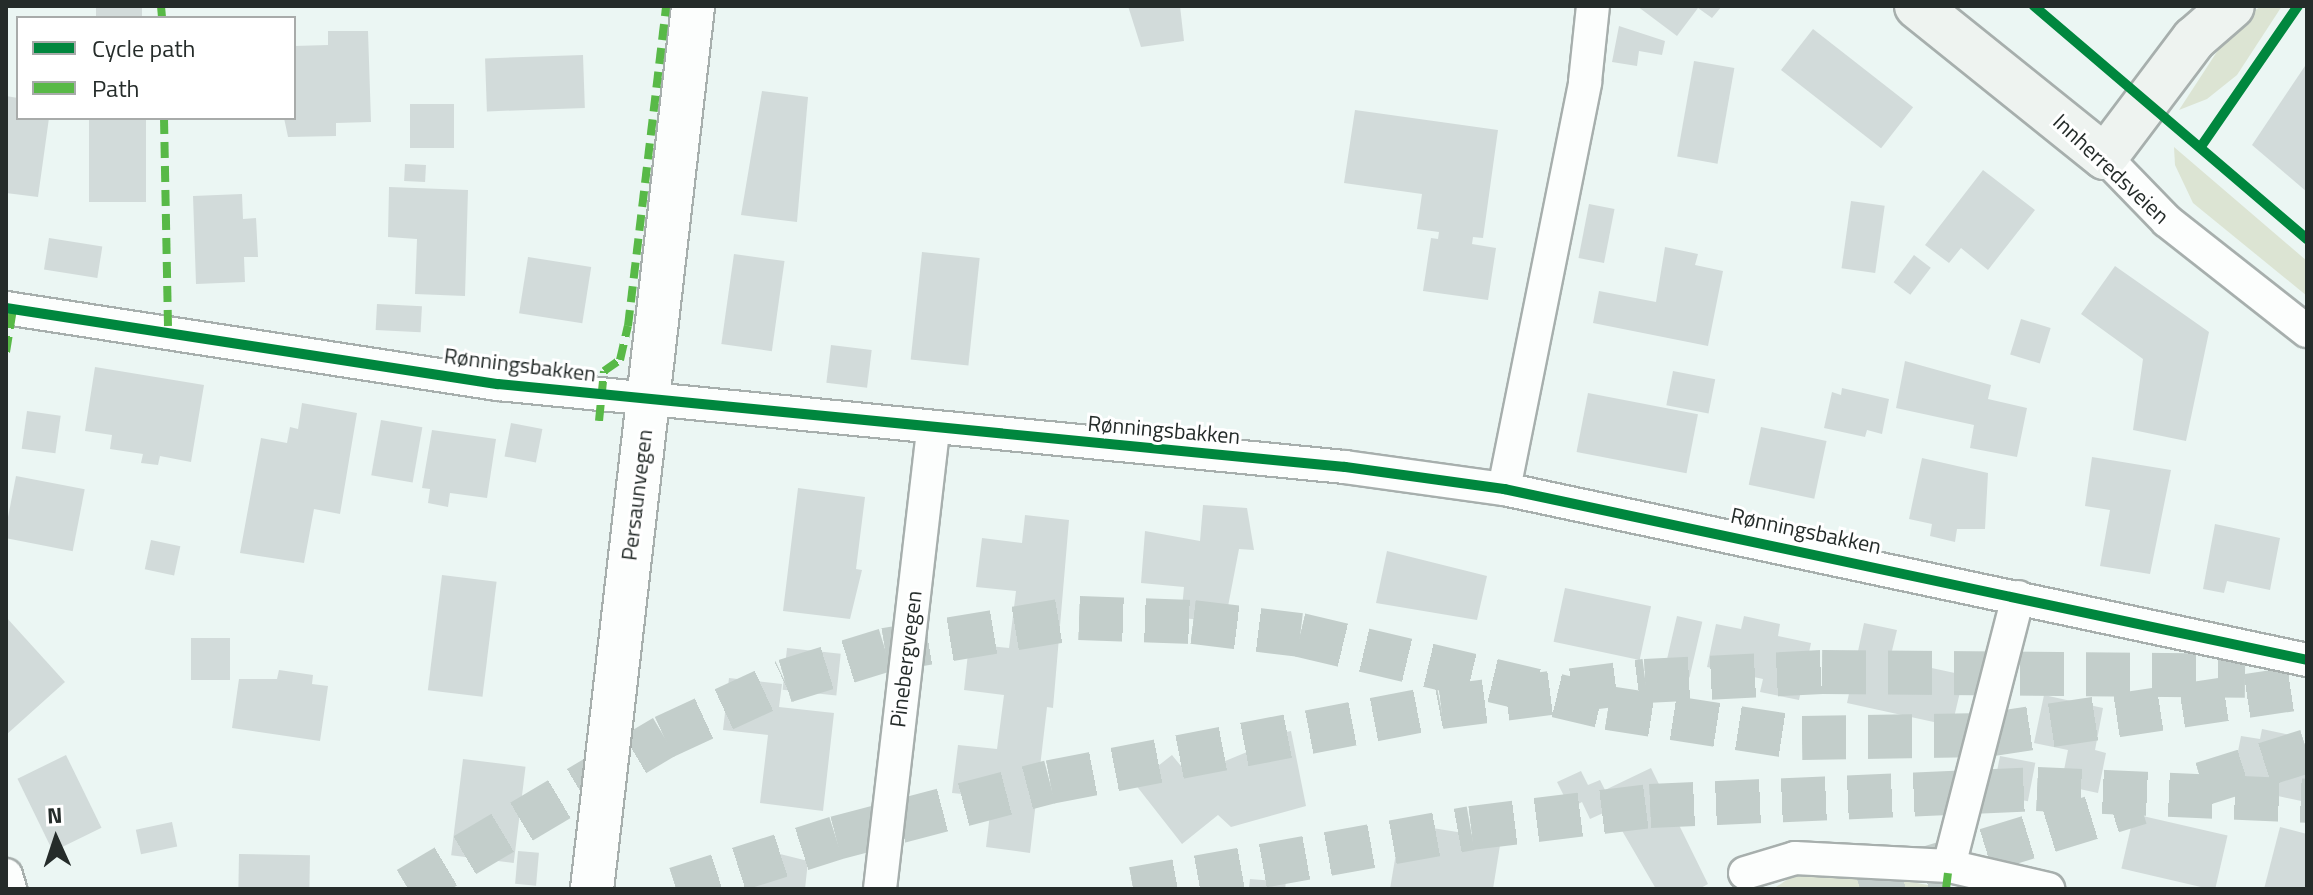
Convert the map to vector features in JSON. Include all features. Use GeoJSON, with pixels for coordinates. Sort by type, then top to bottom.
{"type":"FeatureCollection","features":[{"type":"Feature","properties":{"kind":"main road","name":"Innherredsveien"},"geometry":{"type":"LineString","coordinates":[[1917,6],[2105,157]]}},
{"type":"Feature","properties":{"kind":"main road"},"geometry":{"type":"LineString","coordinates":[[2105,157],[2199,23],[2232,6]]}},
{"type":"Feature","properties":{"kind":"street","name":"Persaunvegen"},"geometry":{"type":"LineString","coordinates":[[592,889],[693,6]]}},
{"type":"Feature","properties":{"kind":"street"},"geometry":{"type":"LineString","coordinates":[[1504,489],[1585,82],[1593,6]]}},
{"type":"Feature","properties":{"kind":"street","name":"Innherredsveien"},"geometry":{"type":"LineString","coordinates":[[2105,157],[2167,221],[2307,331]]}},
{"type":"Feature","properties":{"kind":"street","name":"Rønningsbakken"},"geometry":{"type":"LineString","coordinates":[[6,308],[648,401],[1345,467],[1504,489],[2307,660]]}},
{"type":"Feature","properties":{"kind":"street","name":"Pinebergvegen"},"geometry":{"type":"LineString","coordinates":[[880,889],[933,428]]}},
{"type":"Feature","properties":{"kind":"street"},"geometry":{"type":"LineString","coordinates":[[1949,866],[2018,597]]}},
{"type":"Feature","properties":{"kind":"street"},"geometry":{"type":"LineString","coordinates":[[1745,873],[1795,858],[1949,866],[2048,889]]}},
{"type":"Feature","properties":{"kind":"street"},"geometry":{"type":"LineString","coordinates":[[6,875],[10,889]]}},
{"type":"Feature","properties":{"kind":"green space"},"geometry":{"type":"Polygon","coordinates":[[[2262,6],[2282,6],[2237,75],[2207,99],[2179,110],[2237,21],[2262,6]]]}},
{"type":"Feature","properties":{"kind":"green space"},"geometry":{"type":"Polygon","coordinates":[[[2174,147],[2307,261],[2307,296],[2193,203],[2175,165],[2174,147]]]}},
{"type":"Feature","properties":{"kind":"green space"},"geometry":{"type":"Polygon","coordinates":[[[1794,875],[1890,878],[1949,889],[1773,889],[1794,875]]]}},
{"type":"Feature","properties":{"kind":"building"},"geometry":{"type":"Polygon","coordinates":[[[96,6],[142,6],[142,16],[96,16],[96,6]]]}},
{"type":"Feature","properties":{"kind":"building"},"geometry":{"type":"Polygon","coordinates":[[[1128,6],[1180,6],[1184,41],[1141,47],[1128,6]]]}},
{"type":"Feature","properties":{"kind":"building"},"geometry":{"type":"Polygon","coordinates":[[[1637,6],[1722,6],[1712,18],[1698,8],[1677,36],[1637,6]]]}},
{"type":"Feature","properties":{"kind":"building"},"geometry":{"type":"Polygon","coordinates":[[[1619,26],[1665,41],[1662,55],[1639,51],[1637,66],[1612,62],[1619,26]]]}},
{"type":"Feature","properties":{"kind":"building"},"geometry":{"type":"Polygon","coordinates":[[[1813,29],[1913,107],[1881,148],[1781,70],[1813,29]]]}},
{"type":"Feature","properties":{"kind":"building"},"geometry":{"type":"Polygon","coordinates":[[[328,31],[368,31],[371,122],[336,123],[336,136],[288,137],[284,120],[296,120],[296,46],[328,45],[328,31]]]}},
{"type":"Feature","properties":{"kind":"building"},"geometry":{"type":"Polygon","coordinates":[[[583,55],[585,108],[487,111],[485,58],[583,55]]]}},
{"type":"Feature","properties":{"kind":"building"},"geometry":{"type":"Polygon","coordinates":[[[1694,61],[1734,68],[1718,164],[1677,157],[1694,61]]]}},
{"type":"Feature","properties":{"kind":"building"},"geometry":{"type":"Polygon","coordinates":[[[2307,63],[2307,192],[2252,145],[2307,63]]]}},
{"type":"Feature","properties":{"kind":"building"},"geometry":{"type":"Polygon","coordinates":[[[762,91],[808,97],[797,222],[741,215],[762,91]]]}},
{"type":"Feature","properties":{"kind":"building"},"geometry":{"type":"Polygon","coordinates":[[[6,96],[16,98],[16,120],[49,120],[38,197],[6,193],[6,96]]]}},
{"type":"Feature","properties":{"kind":"building"},"geometry":{"type":"Polygon","coordinates":[[[410,104],[454,104],[454,148],[410,148],[410,104]]]}},
{"type":"Feature","properties":{"kind":"building"},"geometry":{"type":"Polygon","coordinates":[[[1355,110],[1498,130],[1483,238],[1473,237],[1472,244],[1496,248],[1488,300],[1423,291],[1431,238],[1438,239],[1439,232],[1417,229],[1422,194],[1344,183],[1355,110]]]}},
{"type":"Feature","properties":{"kind":"building"},"geometry":{"type":"Polygon","coordinates":[[[89,120],[146,120],[146,202],[89,202],[89,120]]]}},
{"type":"Feature","properties":{"kind":"building"},"geometry":{"type":"Polygon","coordinates":[[[405,164],[426,165],[425,182],[404,181],[405,164]]]}},
{"type":"Feature","properties":{"kind":"building"},"geometry":{"type":"Polygon","coordinates":[[[1983,170],[2035,210],[1988,270],[1961,248],[1949,263],[1925,245],[1983,170]]]}},
{"type":"Feature","properties":{"kind":"building"},"geometry":{"type":"Polygon","coordinates":[[[389,187],[468,190],[465,296],[415,294],[417,239],[388,237],[389,187]]]}},
{"type":"Feature","properties":{"kind":"building"},"geometry":{"type":"Polygon","coordinates":[[[242,194],[243,219],[256,218],[258,257],[244,257],[245,282],[196,284],[193,196],[242,194]]]}},
{"type":"Feature","properties":{"kind":"building"},"geometry":{"type":"Polygon","coordinates":[[[1851,201],[1885,206],[1875,273],[1842,268],[1851,201]]]}},
{"type":"Feature","properties":{"kind":"building"},"geometry":{"type":"Polygon","coordinates":[[[1589,204],[1615,209],[1604,263],[1579,258],[1589,204]]]}},
{"type":"Feature","properties":{"kind":"building"},"geometry":{"type":"Polygon","coordinates":[[[49,238],[102,246],[97,278],[44,270],[49,238]]]}},
{"type":"Feature","properties":{"kind":"building"},"geometry":{"type":"Polygon","coordinates":[[[1665,247],[1698,254],[1695,265],[1723,271],[1708,346],[1593,323],[1599,291],[1656,302],[1665,247]]]}},
{"type":"Feature","properties":{"kind":"building"},"geometry":{"type":"Polygon","coordinates":[[[922,252],[980,258],[968,365],[911,359],[922,252]]]}},
{"type":"Feature","properties":{"kind":"building"},"geometry":{"type":"Polygon","coordinates":[[[734,254],[785,261],[772,351],[721,344],[734,254]]]}},
{"type":"Feature","properties":{"kind":"building"},"geometry":{"type":"Polygon","coordinates":[[[1914,255],[1931,268],[1910,295],[1894,282],[1914,255]]]}},
{"type":"Feature","properties":{"kind":"building"},"geometry":{"type":"Polygon","coordinates":[[[528,257],[591,267],[582,323],[519,313],[528,257]]]}},
{"type":"Feature","properties":{"kind":"building"},"geometry":{"type":"Polygon","coordinates":[[[2115,266],[2209,332],[2186,441],[2133,430],[2143,359],[2081,314],[2115,266]]]}},
{"type":"Feature","properties":{"kind":"building"},"geometry":{"type":"Polygon","coordinates":[[[377,304],[422,306],[421,332],[376,330],[377,304]]]}},
{"type":"Feature","properties":{"kind":"building"},"geometry":{"type":"Polygon","coordinates":[[[2021,319],[2051,328],[2040,363],[2010,354],[2021,319]]]}},
{"type":"Feature","properties":{"kind":"building"},"geometry":{"type":"Polygon","coordinates":[[[831,345],[872,350],[867,388],[826,383],[831,345]]]}},
{"type":"Feature","properties":{"kind":"building"},"geometry":{"type":"Polygon","coordinates":[[[1905,361],[1991,385],[1988,399],[2027,408],[2017,457],[1970,448],[1974,425],[1896,408],[1905,361]]]}},
{"type":"Feature","properties":{"kind":"building"},"geometry":{"type":"Polygon","coordinates":[[[95,367],[204,385],[191,462],[160,456],[158,465],[141,463],[143,454],[110,449],[112,435],[85,431],[95,367]]]}},
{"type":"Feature","properties":{"kind":"building"},"geometry":{"type":"Polygon","coordinates":[[[1673,371],[1715,379],[1709,414],[1666,405],[1673,371]]]}},
{"type":"Feature","properties":{"kind":"building"},"geometry":{"type":"Polygon","coordinates":[[[1842,388],[1889,399],[1882,434],[1867,430],[1865,437],[1824,428],[1832,392],[1841,395],[1842,388]]]}},
{"type":"Feature","properties":{"kind":"building"},"geometry":{"type":"Polygon","coordinates":[[[1588,393],[1698,414],[1686,473],[1577,452],[1588,393]]]}},
{"type":"Feature","properties":{"kind":"building"},"geometry":{"type":"Polygon","coordinates":[[[302,403],[357,413],[340,514],[314,509],[304,563],[240,553],[261,438],[287,443],[290,427],[298,429],[302,403]]]}},
{"type":"Feature","properties":{"kind":"building"},"geometry":{"type":"Polygon","coordinates":[[[27,411],[61,416],[55,453],[22,449],[27,411]]]}},
{"type":"Feature","properties":{"kind":"building"},"geometry":{"type":"Polygon","coordinates":[[[381,420],[422,427],[413,482],[371,475],[381,420]]]}},
{"type":"Feature","properties":{"kind":"building"},"geometry":{"type":"Polygon","coordinates":[[[511,423],[542,429],[536,462],[505,456],[511,423]]]}},
{"type":"Feature","properties":{"kind":"building"},"geometry":{"type":"Polygon","coordinates":[[[1761,427],[1827,441],[1814,499],[1749,485],[1761,427]]]}},
{"type":"Feature","properties":{"kind":"building"},"geometry":{"type":"Polygon","coordinates":[[[432,430],[496,439],[487,498],[450,493],[448,507],[428,503],[430,489],[422,488],[432,430]]]}},
{"type":"Feature","properties":{"kind":"building"},"geometry":{"type":"Polygon","coordinates":[[[2092,457],[2171,470],[2150,574],[2100,566],[2110,510],[2085,506],[2092,457]]]}},
{"type":"Feature","properties":{"kind":"building"},"geometry":{"type":"Polygon","coordinates":[[[1922,458],[1988,473],[1985,529],[1957,529],[1955,542],[1930,536],[1932,524],[1909,519],[1922,458]]]}},
{"type":"Feature","properties":{"kind":"building"},"geometry":{"type":"Polygon","coordinates":[[[16,476],[85,489],[73,551],[6,538],[16,476]]]}},
{"type":"Feature","properties":{"kind":"building"},"geometry":{"type":"Polygon","coordinates":[[[798,488],[865,497],[856,569],[862,570],[850,619],[783,611],[798,488]]]}},
{"type":"Feature","properties":{"kind":"building"},"geometry":{"type":"Polygon","coordinates":[[[1203,505],[1247,508],[1254,550],[1239,549],[1225,622],[1181,618],[1184,587],[1141,583],[1145,531],[1200,541],[1203,505]]]}},
{"type":"Feature","properties":{"kind":"building"},"geometry":{"type":"Polygon","coordinates":[[[1025,515],[1069,520],[1053,708],[1047,707],[1030,853],[986,847],[992,797],[952,793],[958,745],[997,749],[1004,695],[964,690],[969,644],[1009,648],[1016,591],[976,587],[982,538],[1022,543],[1025,515]]]}},
{"type":"Feature","properties":{"kind":"building"},"geometry":{"type":"Polygon","coordinates":[[[2215,524],[2280,538],[2270,590],[2227,581],[2224,593],[2203,589],[2215,524]]]}},
{"type":"Feature","properties":{"kind":"building"},"geometry":{"type":"Polygon","coordinates":[[[151,540],[180,546],[174,576],[145,569],[151,540]]]}},
{"type":"Feature","properties":{"kind":"building"},"geometry":{"type":"Polygon","coordinates":[[[1387,551],[1487,576],[1477,620],[1376,603],[1387,551]]]}},
{"type":"Feature","properties":{"kind":"building"},"geometry":{"type":"Polygon","coordinates":[[[442,575],[497,582],[482,697],[428,690],[442,575]]]}},
{"type":"Feature","properties":{"kind":"building"},"geometry":{"type":"Polygon","coordinates":[[[1565,588],[1651,606],[1640,660],[1554,642],[1565,588]]]}},
{"type":"Feature","properties":{"kind":"building"},"geometry":{"type":"Polygon","coordinates":[[[1677,616],[1702,622],[1690,677],[1664,672],[1677,616]]]}},
{"type":"Feature","properties":{"kind":"building"},"geometry":{"type":"Polygon","coordinates":[[[1744,616],[1780,624],[1778,636],[1811,643],[1799,700],[1760,692],[1763,679],[1707,667],[1716,624],[1741,629],[1744,616]]]}},
{"type":"Feature","properties":{"kind":"building"},"geometry":{"type":"Polygon","coordinates":[[[6,617],[65,682],[6,735],[6,617]]]}},
{"type":"Feature","properties":{"kind":"building"},"geometry":{"type":"Polygon","coordinates":[[[1864,623],[1897,630],[1890,659],[1964,675],[1952,726],[1847,703],[1864,623]]]}},
{"type":"Feature","properties":{"kind":"building"},"geometry":{"type":"Polygon","coordinates":[[[191,638],[230,638],[230,680],[191,680],[191,638]]]}},
{"type":"Feature","properties":{"kind":"building"},"geometry":{"type":"Polygon","coordinates":[[[787,648],[841,654],[836,695],[783,690],[787,648]]]}},
{"type":"Feature","properties":{"kind":"building"},"geometry":{"type":"Polygon","coordinates":[[[279,670],[313,675],[312,684],[328,686],[320,741],[232,728],[239,679],[277,679],[279,670]]]}},
{"type":"Feature","properties":{"kind":"building"},"geometry":{"type":"Polygon","coordinates":[[[729,678],[782,684],[779,707],[834,713],[823,811],[760,803],[768,735],[723,730],[729,678]]]}},
{"type":"Feature","properties":{"kind":"building"},"geometry":{"type":"Polygon","coordinates":[[[2044,695],[2103,708],[2095,750],[2106,753],[2098,793],[2061,785],[2068,750],[2034,743],[2044,695]]]}},
{"type":"Feature","properties":{"kind":"building"},"geometry":{"type":"Polygon","coordinates":[[[2262,729],[2295,736],[2293,747],[2307,750],[2306,802],[2278,796],[2270,821],[2241,815],[2246,790],[2231,787],[2241,736],[2260,739],[2262,729]]]}},
{"type":"Feature","properties":{"kind":"building"},"geometry":{"type":"Polygon","coordinates":[[[1291,731],[1306,806],[1231,827],[1218,815],[1182,844],[1135,784],[1172,755],[1189,776],[1247,752],[1244,741],[1291,731]]]}},
{"type":"Feature","properties":{"kind":"building"},"geometry":{"type":"Polygon","coordinates":[[[66,755],[102,828],[53,851],[17,779],[66,755]]]}},
{"type":"Feature","properties":{"kind":"building"},"geometry":{"type":"Polygon","coordinates":[[[2000,756],[2035,763],[2028,801],[1993,794],[2000,756]]]}},
{"type":"Feature","properties":{"kind":"building"},"geometry":{"type":"Polygon","coordinates":[[[463,759],[526,767],[514,863],[451,855],[463,759]]]}},
{"type":"Feature","properties":{"kind":"building"},"geometry":{"type":"Polygon","coordinates":[[[1651,768],[1708,884],[1699,889],[1656,889],[1610,810],[1590,819],[1582,802],[1570,808],[1557,782],[1581,771],[1588,785],[1600,780],[1605,790],[1651,768]]]}},
{"type":"Feature","properties":{"kind":"building"},"geometry":{"type":"Polygon","coordinates":[[[2134,814],[2228,836],[2215,889],[2121,869],[2134,814]]]}},
{"type":"Feature","properties":{"kind":"building"},"geometry":{"type":"Polygon","coordinates":[[[172,822],[177,846],[141,854],[136,830],[172,822]]]}},
{"type":"Feature","properties":{"kind":"building"},"geometry":{"type":"Polygon","coordinates":[[[1401,823],[1501,839],[1493,889],[1390,889],[1401,823]]]}},
{"type":"Feature","properties":{"kind":"building"},"geometry":{"type":"Polygon","coordinates":[[[2280,827],[2307,834],[2307,889],[2264,889],[2280,827]]]}},
{"type":"Feature","properties":{"kind":"building"},"geometry":{"type":"Polygon","coordinates":[[[764,850],[808,861],[805,889],[749,889],[754,855],[763,856],[764,850]]]}},
{"type":"Feature","properties":{"kind":"building"},"geometry":{"type":"Polygon","coordinates":[[[518,851],[539,853],[536,886],[515,884],[518,851]]]}},
{"type":"Feature","properties":{"kind":"building"},"geometry":{"type":"Polygon","coordinates":[[[239,854],[310,855],[309,889],[238,889],[239,854]]]}},
{"type":"Feature","properties":{"kind":"building"},"geometry":{"type":"Polygon","coordinates":[[[1250,879],[1286,882],[1285,889],[1249,889],[1250,879]]]}},
{"type":"Feature","properties":{"kind":"tunnel"},"geometry":{"type":"LineString","coordinates":[[408,889],[664,737],[785,681],[885,650],[1079,618],[1193,622],[1300,635],[1608,708],[1802,738],[1986,735],[2307,687]]}},
{"type":"Feature","properties":{"kind":"tunnel"},"geometry":{"type":"LineString","coordinates":[[676,889],[836,838],[1050,782],[1441,707],[1645,681],[1822,672],[2245,676]]}},
{"type":"Feature","properties":{"kind":"tunnel"},"geometry":{"type":"LineString","coordinates":[[2202,784],[2307,751]]}},
{"type":"Feature","properties":{"kind":"tunnel"},"geometry":{"type":"LineString","coordinates":[[1133,889],[1471,828],[1650,806],[2037,789],[2307,801]]}},
{"type":"Feature","properties":{"kind":"tunnel"},"geometry":{"type":"LineString","coordinates":[[1860,889],[2140,803]]}},
{"type":"Feature","properties":{"kind":"marked path"},"geometry":{"type":"LineString","coordinates":[[161,6],[162,16]]}},
{"type":"Feature","properties":{"kind":"marked path"},"geometry":{"type":"LineString","coordinates":[[599,421],[604,371],[620,360],[628,326],[666,6]]}},
{"type":"Feature","properties":{"kind":"marked path"},"geometry":{"type":"LineString","coordinates":[[164,120],[168,334]]}},
{"type":"Feature","properties":{"kind":"marked path"},"geometry":{"type":"LineString","coordinates":[[6,352],[13,309]]}},
{"type":"Feature","properties":{"kind":"marked path"},"geometry":{"type":"LineString","coordinates":[[1946,889],[1949,866]]}},
{"type":"Feature","properties":{"kind":"cycle path"},"geometry":{"type":"LineString","coordinates":[[2034,6],[2307,239]]}},
{"type":"Feature","properties":{"kind":"cycle path"},"geometry":{"type":"LineString","coordinates":[[2202,145],[2298,6]]}},
{"type":"Feature","properties":{"kind":"cycle path"},"geometry":{"type":"LineString","coordinates":[[6,308],[498,384],[1345,467],[1504,489],[2307,660]]}}]}
